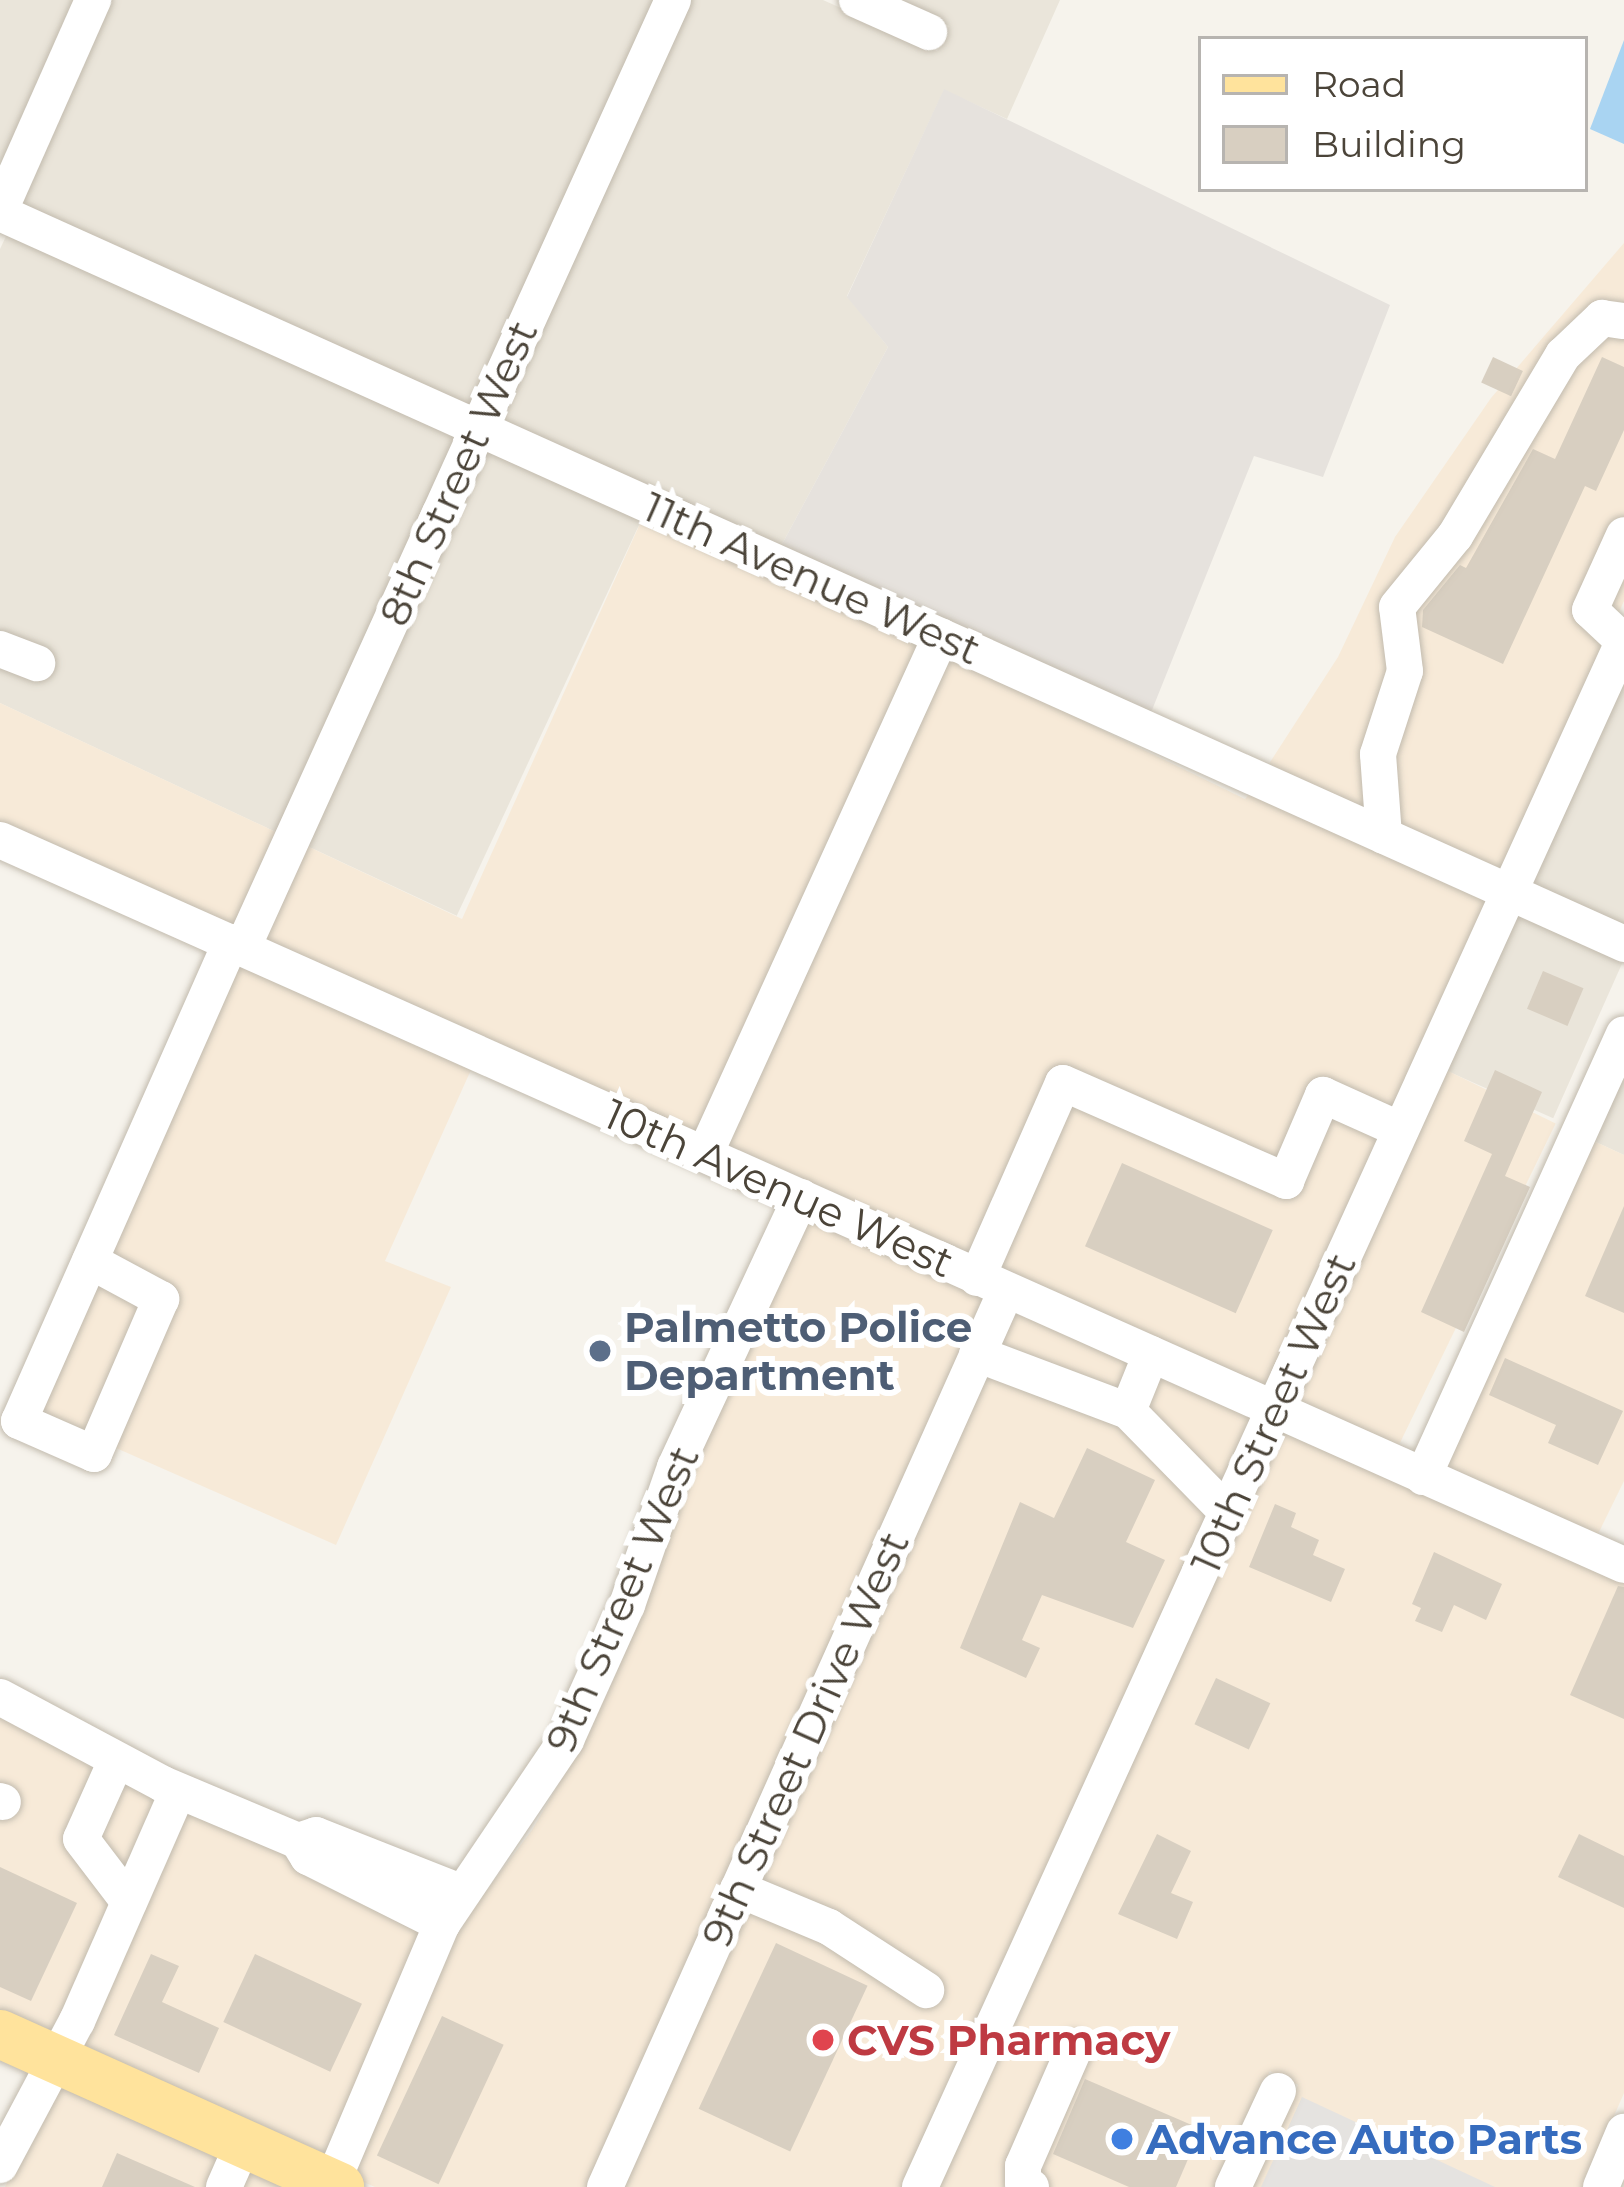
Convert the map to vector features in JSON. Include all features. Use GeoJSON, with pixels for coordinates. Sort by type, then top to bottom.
{"type":"FeatureCollection","features":[{"type":"Feature","properties":{"kind":"main road"},"geometry":{"type":"LineString","coordinates":[[0,2034],[58,2060],[234,2165],[336,2185]]}},
{"type":"Feature","properties":{"kind":"street"},"geometry":{"type":"LineString","coordinates":[[0,211],[93,0]]}},
{"type":"Feature","properties":{"kind":"street","name":"8th Street West"},"geometry":{"type":"LineString","coordinates":[[90,1261],[160,1299],[94,1454],[19,1421],[90,1261],[237,945],[481,428],[673,0]]}},
{"type":"Feature","properties":{"kind":"street"},"geometry":{"type":"LineString","coordinates":[[857,0],[929,32]]}},
{"type":"Feature","properties":{"kind":"street","name":"11th Avenue West"},"geometry":{"type":"LineString","coordinates":[[0,211],[1624,944]]}},
{"type":"Feature","properties":{"kind":"street"},"geometry":{"type":"LineString","coordinates":[[1384,836],[1378,754],[1405,670],[1397,607],[1455,536],[1563,355],[1602,318],[1624,321]]}},
{"type":"Feature","properties":{"kind":"street"},"geometry":{"type":"LineString","coordinates":[[1624,535],[1590,610],[1624,640]]}},
{"type":"Feature","properties":{"kind":"street"},"geometry":{"type":"LineString","coordinates":[[705,1154],[941,637]]}},
{"type":"Feature","properties":{"kind":"street","name":"10th Street West"},"geometry":{"type":"LineString","coordinates":[[920,2187],[1624,640]]}},
{"type":"Feature","properties":{"kind":"street"},"geometry":{"type":"LineString","coordinates":[[0,649],[37,663]]}},
{"type":"Feature","properties":{"kind":"street","name":"10th Avenue West"},"geometry":{"type":"LineString","coordinates":[[0,840],[1624,1564]]}},
{"type":"Feature","properties":{"kind":"street"},"geometry":{"type":"LineString","coordinates":[[1423,1477],[1624,1034]]}},
{"type":"Feature","properties":{"kind":"street","name":"9th Street Drive West"},"geometry":{"type":"LineString","coordinates":[[605,2187],[977,1354],[991,1284],[1063,1083],[1286,1181],[1323,1095],[1401,1130]]}},
{"type":"Feature","properties":{"kind":"street","name":"9th Street West"},"geometry":{"type":"LineString","coordinates":[[336,2185],[451,1908],[518,1822],[566,1740],[627,1605],[676,1467],[801,1197]]}},
{"type":"Feature","properties":{"kind":"street"},"geometry":{"type":"LineString","coordinates":[[977,1354],[1128,1411],[1228,1513]]}},
{"type":"Feature","properties":{"kind":"street"},"geometry":{"type":"LineString","coordinates":[[1128,1411],[1151,1354]]}},
{"type":"Feature","properties":{"kind":"street"},"geometry":{"type":"LineString","coordinates":[[0,1697],[178,1791],[298,1841],[316,1835],[451,1908]]}},
{"type":"Feature","properties":{"kind":"street"},"geometry":{"type":"LineString","coordinates":[[116,1761],[81,1839],[129,1902]]}},
{"type":"Feature","properties":{"kind":"street"},"geometry":{"type":"LineString","coordinates":[[0,2165],[58,2060],[178,1791]]}},
{"type":"Feature","properties":{"kind":"street"},"geometry":{"type":"LineString","coordinates":[[738,1889],[829,1927],[926,1990]]}},
{"type":"Feature","properties":{"kind":"street"},"geometry":{"type":"LineString","coordinates":[[1031,2187],[1023,2183],[1023,2166],[1074,2049]]}},
{"type":"Feature","properties":{"kind":"street"},"geometry":{"type":"LineString","coordinates":[[1233,2187],[1278,2091]]}},
{"type":"Feature","properties":{"kind":"shaded area"},"geometry":{"type":"Polygon","coordinates":[[[0,0],[76,0],[0,171],[0,0]]]}},
{"type":"Feature","properties":{"kind":"shaded area"},"geometry":{"type":"Polygon","coordinates":[[[111,0],[655,0],[472,408],[19,206],[111,0]]]}},
{"type":"Feature","properties":{"kind":"shaded area"},"geometry":{"type":"Polygon","coordinates":[[[691,0],[823,0],[937,51],[949,26],[892,0],[1060,0],[1007,119],[944,90],[847,296],[888,347],[780,548],[501,421],[691,0]]]}},
{"type":"Feature","properties":{"kind":"shaded area"},"geometry":{"type":"Polygon","coordinates":[[[944,89],[1390,305],[1323,477],[1254,456],[1150,715],[780,548],[888,347],[847,297],[944,89]]]}},
{"type":"Feature","properties":{"kind":"shaded area"},"geometry":{"type":"Polygon","coordinates":[[[8,232],[460,434],[278,833],[0,703],[0,249],[8,232]]]}},
{"type":"Feature","properties":{"kind":"shaded area"},"geometry":{"type":"Polygon","coordinates":[[[1624,243],[1624,601],[1500,872],[1267,767],[1338,657],[1395,537],[1491,398],[1624,243]]]}},
{"type":"Feature","properties":{"kind":"shaded area"},"geometry":{"type":"Polygon","coordinates":[[[490,447],[642,518],[457,916],[304,845],[490,447]]]}},
{"type":"Feature","properties":{"kind":"shaded area"},"geometry":{"type":"Polygon","coordinates":[[[643,517],[921,643],[696,1135],[264,941],[307,846],[462,919],[643,517]]]}},
{"type":"Feature","properties":{"kind":"shaded area"},"geometry":{"type":"Polygon","coordinates":[[[950,656],[1245,799],[1251,792],[1489,898],[1267,1389],[725,1148],[950,656]]]}},
{"type":"Feature","properties":{"kind":"shaded area"},"geometry":{"type":"Polygon","coordinates":[[[1624,678],[1624,928],[1529,886],[1624,678]]]}},
{"type":"Feature","properties":{"kind":"shaded area"},"geometry":{"type":"Polygon","coordinates":[[[0,703],[278,833],[234,928],[0,824],[0,703]]]}},
{"type":"Feature","properties":{"kind":"shaded area"},"geometry":{"type":"Polygon","coordinates":[[[1518,912],[1624,959],[1553,1118],[1447,1071],[1518,912]]]}},
{"type":"Feature","properties":{"kind":"shaded area"},"geometry":{"type":"Polygon","coordinates":[[[240,961],[475,1061],[385,1261],[451,1287],[336,1545],[39,1414],[240,961]]]}},
{"type":"Feature","properties":{"kind":"shaded area"},"geometry":{"type":"Polygon","coordinates":[[[1624,1051],[1624,1155],[1585,1137],[1624,1051]]]}},
{"type":"Feature","properties":{"kind":"shaded area"},"geometry":{"type":"Polygon","coordinates":[[[1446,1070],[1556,1123],[1396,1451],[1286,1397],[1446,1070]]]}},
{"type":"Feature","properties":{"kind":"shaded area"},"geometry":{"type":"Polygon","coordinates":[[[1585,1137],[1624,1155],[1624,1481],[1597,1536],[1437,1465],[1585,1137]]]}},
{"type":"Feature","properties":{"kind":"shaded area"},"geometry":{"type":"Polygon","coordinates":[[[810,1216],[985,1297],[587,2187],[375,2187],[351,2177],[456,1931],[532,1830],[581,1746],[690,1473],[810,1216]]]}},
{"type":"Feature","properties":{"kind":"shaded area"},"geometry":{"type":"Polygon","coordinates":[[[1014,1310],[1255,1415],[903,2187],[622,2187],[1014,1310]]]}},
{"type":"Feature","properties":{"kind":"shaded area"},"geometry":{"type":"Polygon","coordinates":[[[1284,1428],[1624,1579],[1624,2093],[1583,2187],[1251,2187],[1298,2085],[1270,2071],[1216,2187],[938,2187],[1284,1428]]]}},
{"type":"Feature","properties":{"kind":"shaded area"},"geometry":{"type":"Polygon","coordinates":[[[0,1714],[286,1852],[422,1930],[322,2164],[0,2018],[0,1714]]]}},
{"type":"Feature","properties":{"kind":"shaded area"},"geometry":{"type":"Polygon","coordinates":[[[56,2075],[306,2187],[5,2187],[56,2075]]]}},
{"type":"Feature","properties":{"kind":"shaded area"},"geometry":{"type":"Polygon","coordinates":[[[1302,2097],[1495,2187],[1261,2187],[1302,2097]]]}},
{"type":"Feature","properties":{"kind":"water"},"geometry":{"type":"Polygon","coordinates":[[[1624,40],[1624,144],[1590,129],[1624,40]]]}},
{"type":"Feature","properties":{"kind":"building"},"geometry":{"type":"Polygon","coordinates":[[[1493,357],[1523,371],[1511,396],[1481,382],[1493,357]]]}},
{"type":"Feature","properties":{"kind":"building"},"geometry":{"type":"Polygon","coordinates":[[[1602,357],[1624,367],[1624,430],[1596,491],[1585,486],[1503,664],[1422,627],[1423,610],[1460,565],[1466,568],[1533,449],[1555,459],[1602,357]]]}},
{"type":"Feature","properties":{"kind":"building"},"geometry":{"type":"Polygon","coordinates":[[[1543,971],[1584,988],[1567,1026],[1527,1009],[1543,971]]]}},
{"type":"Feature","properties":{"kind":"building"},"geometry":{"type":"Polygon","coordinates":[[[1495,1070],[1542,1092],[1505,1176],[1530,1187],[1464,1332],[1421,1312],[1492,1154],[1464,1141],[1495,1070]]]}},
{"type":"Feature","properties":{"kind":"building"},"geometry":{"type":"Polygon","coordinates":[[[1122,1163],[1273,1230],[1236,1313],[1085,1246],[1122,1163]]]}},
{"type":"Feature","properties":{"kind":"building"},"geometry":{"type":"Polygon","coordinates":[[[1624,1206],[1624,1313],[1585,1296],[1624,1206]]]}},
{"type":"Feature","properties":{"kind":"building"},"geometry":{"type":"Polygon","coordinates":[[[1505,1358],[1623,1411],[1598,1465],[1548,1443],[1556,1425],[1489,1395],[1505,1358]]]}},
{"type":"Feature","properties":{"kind":"building"},"geometry":{"type":"Polygon","coordinates":[[[1087,1448],[1155,1480],[1126,1542],[1165,1560],[1133,1628],[1042,1595],[1022,1640],[1040,1648],[1026,1678],[960,1648],[1020,1502],[1054,1518],[1087,1448]]]}},
{"type":"Feature","properties":{"kind":"building"},"geometry":{"type":"Polygon","coordinates":[[[1275,1504],[1296,1513],[1291,1527],[1319,1540],[1313,1555],[1345,1569],[1331,1602],[1249,1567],[1275,1504]]]}},
{"type":"Feature","properties":{"kind":"building"},"geometry":{"type":"Polygon","coordinates":[[[1434,1552],[1502,1584],[1486,1620],[1454,1605],[1442,1632],[1415,1621],[1421,1608],[1412,1604],[1434,1552]]]}},
{"type":"Feature","properties":{"kind":"building"},"geometry":{"type":"Polygon","coordinates":[[[1618,1586],[1624,1587],[1624,1719],[1570,1695],[1618,1586]]]}},
{"type":"Feature","properties":{"kind":"building"},"geometry":{"type":"Polygon","coordinates":[[[1216,1678],[1270,1703],[1249,1750],[1194,1724],[1216,1678]]]}},
{"type":"Feature","properties":{"kind":"building"},"geometry":{"type":"Polygon","coordinates":[[[1157,1834],[1191,1851],[1171,1893],[1193,1902],[1177,1939],[1118,1914],[1157,1834]]]}},
{"type":"Feature","properties":{"kind":"building"},"geometry":{"type":"Polygon","coordinates":[[[1579,1834],[1624,1856],[1624,1908],[1558,1877],[1579,1834]]]}},
{"type":"Feature","properties":{"kind":"building"},"geometry":{"type":"Polygon","coordinates":[[[0,1867],[77,1903],[31,2001],[0,1987],[0,1867]]]}},
{"type":"Feature","properties":{"kind":"building","name":"CVS Pharmacy"},"geometry":{"type":"Polygon","coordinates":[[[776,1943],[868,1986],[790,2152],[699,2109],[776,1943]]]}},
{"type":"Feature","properties":{"kind":"building"},"geometry":{"type":"Polygon","coordinates":[[[151,1954],[179,1966],[162,2002],[219,2028],[199,2073],[114,2035],[151,1954]]]}},
{"type":"Feature","properties":{"kind":"building"},"geometry":{"type":"Polygon","coordinates":[[[255,1954],[362,2004],[330,2072],[223,2022],[255,1954]]]}},
{"type":"Feature","properties":{"kind":"building"},"geometry":{"type":"Polygon","coordinates":[[[442,2016],[504,2045],[439,2184],[377,2156],[442,2016]]]}},
{"type":"Feature","properties":{"kind":"building","name":"Advance Auto Parts"},"geometry":{"type":"Polygon","coordinates":[[[1085,2079],[1201,2129],[1176,2187],[1129,2187],[1053,2154],[1085,2079]]]}},
{"type":"Feature","properties":{"kind":"building"},"geometry":{"type":"Polygon","coordinates":[[[117,2153],[195,2187],[102,2187],[117,2153]]]}},
{"type":"Feature","properties":{"kind":"place","name":"Palmetto Police Department"},"geometry":{"type":"Point","coordinates":[600,1351]}},
{"type":"Feature","properties":{"kind":"place","name":"CVS Pharmacy"},"geometry":{"type":"Point","coordinates":[823,2040]}},
{"type":"Feature","properties":{"kind":"place","name":"Advance Auto Parts"},"geometry":{"type":"Point","coordinates":[1122,2139]}}]}
